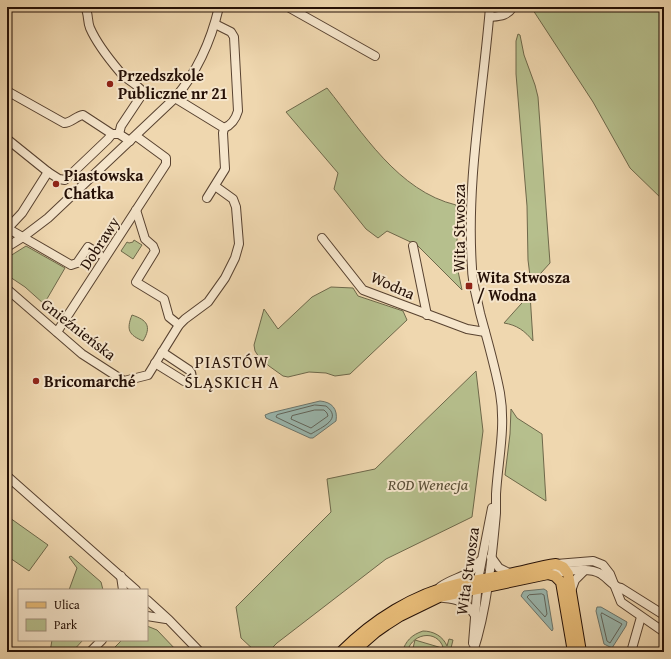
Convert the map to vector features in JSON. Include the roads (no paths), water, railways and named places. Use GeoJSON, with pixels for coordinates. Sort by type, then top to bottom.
{"type":"FeatureCollection","features":[{"type":"Feature","properties":{"kind":"main road"},"geometry":{"type":"LineString","coordinates":[[483,583],[511,574],[563,569],[571,592],[581,652]]}},
{"type":"Feature","properties":{"kind":"main road"},"geometry":{"type":"LineString","coordinates":[[353,652],[386,625],[437,594],[458,584],[483,583],[548,574],[557,577],[562,584],[573,652]]}},
{"type":"Feature","properties":{"kind":"main road"},"geometry":{"type":"LineString","coordinates":[[341,652],[359,635],[393,611],[407,603],[437,594]]}},
{"type":"Feature","properties":{"kind":"street"},"geometry":{"type":"LineString","coordinates":[[7,139],[48,172],[65,180],[115,134],[143,93],[140,88],[126,79],[100,46],[89,24],[88,12],[85,7]]}},
{"type":"Feature","properties":{"kind":"street"},"geometry":{"type":"LineString","coordinates":[[7,247],[48,218],[176,98],[202,60],[215,24],[219,7]]}},
{"type":"Feature","properties":{"kind":"street"},"geometry":{"type":"LineString","coordinates":[[288,7],[375,56]]}},
{"type":"Feature","properties":{"kind":"street","name":"Wita Stwosza"},"geometry":{"type":"LineString","coordinates":[[473,652],[474,614],[491,557],[503,416],[500,393],[474,289],[472,270],[470,200],[478,107],[490,7]]}},
{"type":"Feature","properties":{"kind":"street"},"geometry":{"type":"LineString","coordinates":[[490,16],[505,15],[513,7]]}},
{"type":"Feature","properties":{"kind":"street"},"geometry":{"type":"LineString","coordinates":[[215,24],[231,32],[234,37],[238,111],[237,116],[230,126],[224,128]]}},
{"type":"Feature","properties":{"kind":"street"},"geometry":{"type":"LineString","coordinates":[[7,91],[66,123],[83,115],[115,134],[133,139]]}},
{"type":"Feature","properties":{"kind":"street"},"geometry":{"type":"LineString","coordinates":[[176,98],[224,128]]}},
{"type":"Feature","properties":{"kind":"street"},"geometry":{"type":"LineString","coordinates":[[207,198],[225,169],[224,128]]}},
{"type":"Feature","properties":{"kind":"street","name":"Dobrawy"},"geometry":{"type":"LineString","coordinates":[[57,332],[166,164],[166,158],[133,139]]}},
{"type":"Feature","properties":{"kind":"street"},"geometry":{"type":"LineString","coordinates":[[48,172],[22,213],[7,228],[71,265],[77,263],[88,247],[99,254]]}},
{"type":"Feature","properties":{"kind":"street","name":"Gnieźnieńska"},"geometry":{"type":"LineString","coordinates":[[7,289],[82,354],[124,381],[148,375],[179,325],[185,318],[208,302],[235,258],[239,244],[236,207],[233,199],[215,186]]}},
{"type":"Feature","properties":{"kind":"street"},"geometry":{"type":"LineString","coordinates":[[136,210],[145,239],[153,246],[155,251],[136,282],[164,299],[169,316],[179,325]]}},
{"type":"Feature","properties":{"kind":"street","name":"Wodna"},"geometry":{"type":"LineString","coordinates":[[322,238],[363,290],[426,315],[467,329],[485,332]]}},
{"type":"Feature","properties":{"kind":"street","name":"Wodna"},"geometry":{"type":"LineString","coordinates":[[413,246],[426,315]]}},
{"type":"Feature","properties":{"kind":"street"},"geometry":{"type":"LineString","coordinates":[[155,363],[184,381],[189,381],[192,377],[190,370],[162,352]]}},
{"type":"Feature","properties":{"kind":"street"},"geometry":{"type":"LineString","coordinates":[[7,476],[135,589]]}},
{"type":"Feature","properties":{"kind":"street","name":"Wita Stwosza"},"geometry":{"type":"LineString","coordinates":[[473,652],[478,638],[483,583],[481,559],[496,494]]}},
{"type":"Feature","properties":{"kind":"street"},"geometry":{"type":"LineString","coordinates":[[491,557],[499,568],[511,574]]}},
{"type":"Feature","properties":{"kind":"street"},"geometry":{"type":"LineString","coordinates":[[474,614],[463,602],[437,594],[448,582],[470,573],[481,559]]}},
{"type":"Feature","properties":{"kind":"street"},"geometry":{"type":"LineString","coordinates":[[548,574],[579,562],[593,561],[603,565],[610,574],[621,602],[664,632]]}},
{"type":"Feature","properties":{"kind":"street"},"geometry":{"type":"LineString","coordinates":[[563,569],[597,572],[605,577],[614,586],[621,588],[664,615]]}},
{"type":"Feature","properties":{"kind":"street"},"geometry":{"type":"LineString","coordinates":[[562,584],[563,569]]}},
{"type":"Feature","properties":{"kind":"street"},"geometry":{"type":"LineString","coordinates":[[571,592],[575,580],[585,570]]}},
{"type":"Feature","properties":{"kind":"street"},"geometry":{"type":"LineString","coordinates":[[120,576],[123,589]]}},
{"type":"Feature","properties":{"kind":"street"},"geometry":{"type":"LineString","coordinates":[[148,601],[200,652]]}},
{"type":"Feature","properties":{"kind":"street"},"geometry":{"type":"LineString","coordinates":[[148,616],[169,620]]}},
{"type":"Feature","properties":{"kind":"street"},"geometry":{"type":"LineString","coordinates":[[631,652],[642,617]]}},
{"type":"Feature","properties":{"kind":"street"},"geometry":{"type":"LineString","coordinates":[[90,652],[101,641]]}},
{"type":"Feature","properties":{"kind":"water"},"geometry":{"type":"Polygon","coordinates":[[[320,401],[328,403],[333,407],[336,413],[336,421],[313,438],[266,418],[265,415],[270,413],[320,401]]]}},
{"type":"Feature","properties":{"kind":"water"},"geometry":{"type":"Polygon","coordinates":[[[544,589],[547,591],[553,629],[552,631],[521,596],[524,591],[544,589]]]}},
{"type":"Feature","properties":{"kind":"water"},"geometry":{"type":"Polygon","coordinates":[[[597,607],[601,607],[627,622],[612,648],[604,644],[596,611],[597,607]]]}},
{"type":"Feature","properties":{"kind":"place","name":"Przedszkole Publiczne nr 21"},"geometry":{"type":"Point","coordinates":[110,84]}},
{"type":"Feature","properties":{"kind":"place","name":"Piastowska Chatka"},"geometry":{"type":"Point","coordinates":[56,184]}},
{"type":"Feature","properties":{"kind":"place","name":"Wita Stwosza / Wodna"},"geometry":{"type":"Point","coordinates":[469,286]}},
{"type":"Feature","properties":{"kind":"place","name":"Bricomarché"},"geometry":{"type":"Point","coordinates":[36,381]}},
{"type":"Feature","properties":{"kind":"district","name":"PIASTÓW ŚLĄSKICH A"},"geometry":{"type":"Point","coordinates":[232,371]}},
{"type":"Feature","properties":{"kind":"park label","name":"ROD Wenecja"},"geometry":{"type":"Point","coordinates":[428,484]}}]}
